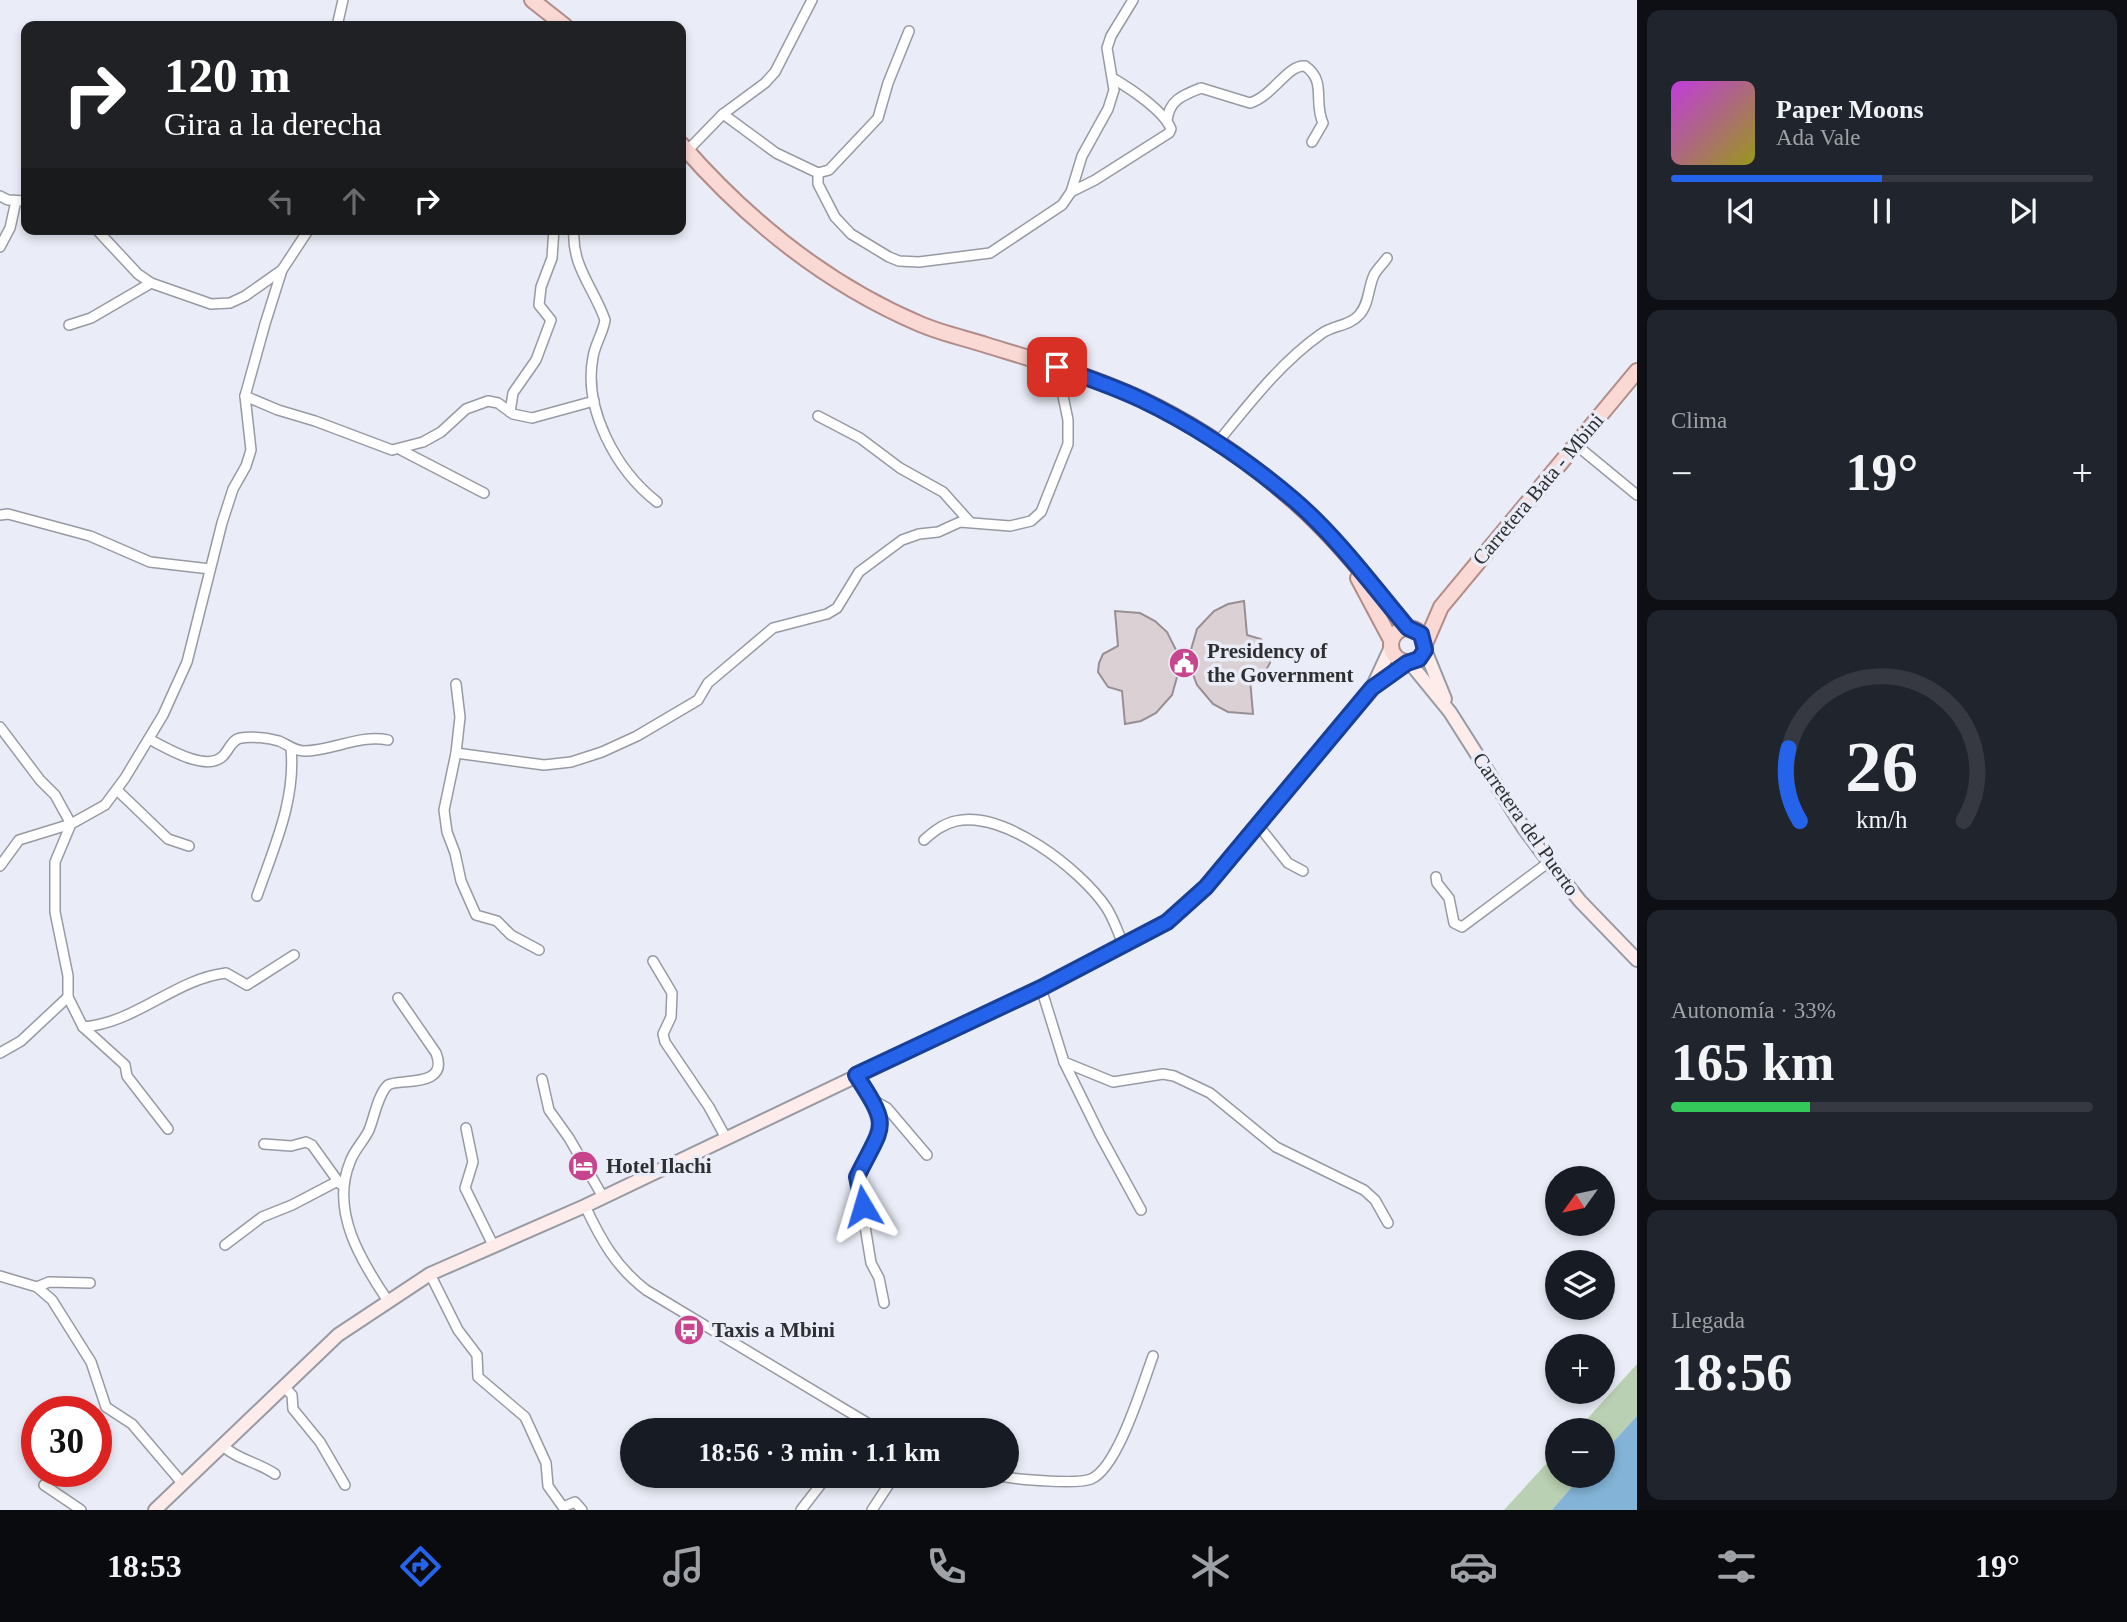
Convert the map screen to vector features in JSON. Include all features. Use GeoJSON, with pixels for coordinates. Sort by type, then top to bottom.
{"type":"FeatureCollection","features":[{"type":"Feature","properties":{"kind":"main road"},"geometry":{"type":"LineString","coordinates":[[533,0],[559,21]]}},
{"type":"Feature","properties":{"kind":"main road"},"geometry":{"type":"LineString","coordinates":[[155,1510],[338,1335],[430,1273],[585,1206],[1041,988],[1124,946],[1178,914],[1206,887],[1372,688],[1408,663],[1419,659],[1425,647],[1421,634],[1410,628],[1294,501],[1217,443],[1142,400],[1057,367],[922,325],[869,300],[812,266],[746,214],[686,150]]}},
{"type":"Feature","properties":{"kind":"main road","name":"Carretera Bata - Mbini"},"geometry":{"type":"LineString","coordinates":[[1410,628],[1441,607],[1637,371]]}},
{"type":"Feature","properties":{"kind":"main road"},"geometry":{"type":"LineString","coordinates":[[1341,550],[1396,658],[1408,663]]}},
{"type":"Feature","properties":{"kind":"main road","name":"Carretera Bata - Mbini"},"geometry":{"type":"LineString","coordinates":[[1425,647],[1441,607]]}},
{"type":"Feature","properties":{"kind":"main road"},"geometry":{"type":"LineString","coordinates":[[1372,688],[1396,633],[1410,628]]}},
{"type":"Feature","properties":{"kind":"main road","name":"Carretera del Puerto"},"geometry":{"type":"LineString","coordinates":[[1425,647],[1450,712]]}},
{"type":"Feature","properties":{"kind":"main road","name":"Carretera del Puerto"},"geometry":{"type":"LineString","coordinates":[[1408,663],[1450,712],[1523,827],[1549,862],[1580,901],[1637,960]]}},
{"type":"Feature","properties":{"kind":"street"},"geometry":{"type":"LineString","coordinates":[[338,21],[343,0]]}},
{"type":"Feature","properties":{"kind":"street"},"geometry":{"type":"LineString","coordinates":[[686,146],[775,72],[812,0]]}},
{"type":"Feature","properties":{"kind":"street"},"geometry":{"type":"LineString","coordinates":[[818,173],[818,184],[835,217],[851,234],[899,261],[944,261],[990,253],[1062,205],[1071,192],[1082,156],[1108,109],[1114,90],[1107,48],[1111,36],[1133,0]]}},
{"type":"Feature","properties":{"kind":"street"},"geometry":{"type":"LineString","coordinates":[[723,114],[776,153],[818,173],[829,170],[878,118],[888,83],[909,31]]}},
{"type":"Feature","properties":{"kind":"street"},"geometry":{"type":"LineString","coordinates":[[1167,121],[1168,110],[1175,101],[1201,88],[1250,103],[1272,92],[1291,69],[1305,66],[1317,77],[1320,89],[1318,114],[1323,123],[1312,142]]}},
{"type":"Feature","properties":{"kind":"street"},"geometry":{"type":"LineString","coordinates":[[1071,192],[1169,133],[1171,126],[1167,121],[1133,90],[1114,79]]}},
{"type":"Feature","properties":{"kind":"street"},"geometry":{"type":"LineString","coordinates":[[0,195],[21,201]]}},
{"type":"Feature","properties":{"kind":"street"},"geometry":{"type":"LineString","coordinates":[[0,247],[10,228],[16,201]]}},
{"type":"Feature","properties":{"kind":"street"},"geometry":{"type":"LineString","coordinates":[[102,235],[138,274],[151,283],[211,304],[230,303],[245,296],[282,270]]}},
{"type":"Feature","properties":{"kind":"street"},"geometry":{"type":"LineString","coordinates":[[0,866],[19,840],[71,824],[105,805],[149,739],[187,662],[233,489],[246,466],[251,450],[246,396],[282,270],[305,235]]}},
{"type":"Feature","properties":{"kind":"street"},"geometry":{"type":"LineString","coordinates":[[510,412],[513,393],[536,360],[551,320],[539,305],[541,287],[552,258],[554,235]]}},
{"type":"Feature","properties":{"kind":"street"},"geometry":{"type":"LineString","coordinates":[[575,235],[579,272],[595,295],[605,320],[593,355],[594,401],[604,432],[636,483],[657,502]]}},
{"type":"Feature","properties":{"kind":"street"},"geometry":{"type":"LineString","coordinates":[[1217,443],[1264,384],[1320,334],[1353,321],[1363,312],[1374,274],[1387,258]]}},
{"type":"Feature","properties":{"kind":"street"},"geometry":{"type":"LineString","coordinates":[[69,326],[92,318],[151,283]]}},
{"type":"Feature","properties":{"kind":"street"},"geometry":{"type":"LineString","coordinates":[[456,753],[544,765],[571,762],[602,752],[637,736],[698,700],[708,683],[773,628],[827,614],[837,608],[859,572],[902,540],[969,521],[1010,526],[1031,521],[1041,512],[1068,444],[1068,420],[1057,367]]}},
{"type":"Feature","properties":{"kind":"street"},"geometry":{"type":"LineString","coordinates":[[246,396],[383,448],[401,450],[484,493]]}},
{"type":"Feature","properties":{"kind":"street"},"geometry":{"type":"LineString","coordinates":[[401,450],[441,432],[474,405],[493,401],[510,412],[537,418],[594,401]]}},
{"type":"Feature","properties":{"kind":"street"},"geometry":{"type":"LineString","coordinates":[[818,416],[860,438],[900,468],[943,492],[969,521]]}},
{"type":"Feature","properties":{"kind":"street"},"geometry":{"type":"LineString","coordinates":[[1576,444],[1637,495]]}},
{"type":"Feature","properties":{"kind":"street"},"geometry":{"type":"LineString","coordinates":[[0,515],[8,514],[90,536],[150,562],[210,569]]}},
{"type":"Feature","properties":{"kind":"street"},"geometry":{"type":"LineString","coordinates":[[456,684],[460,717],[456,753],[444,810],[447,832],[461,881],[476,915],[497,921],[511,935],[539,950]]}},
{"type":"Feature","properties":{"kind":"street"},"geometry":{"type":"LineString","coordinates":[[0,727],[40,780],[55,795],[71,824]]}},
{"type":"Feature","properties":{"kind":"street"},"geometry":{"type":"LineString","coordinates":[[149,739],[188,759],[213,761],[222,757],[234,741],[242,737],[280,741],[291,748],[304,751],[346,745],[372,737],[388,740]]}},
{"type":"Feature","properties":{"kind":"street"},"geometry":{"type":"LineString","coordinates":[[257,896],[289,800],[294,774],[291,748]]}},
{"type":"Feature","properties":{"kind":"street"},"geometry":{"type":"LineString","coordinates":[[117,790],[169,839],[188,846]]}},
{"type":"Feature","properties":{"kind":"street"},"geometry":{"type":"LineString","coordinates":[[924,840],[945,824],[977,819],[1006,828],[1037,843],[1099,899],[1111,915],[1124,946]]}},
{"type":"Feature","properties":{"kind":"street"},"geometry":{"type":"LineString","coordinates":[[71,824],[55,862],[53,890],[68,976],[68,997],[83,1027],[125,1065],[127,1076],[168,1129]]}},
{"type":"Feature","properties":{"kind":"street"},"geometry":{"type":"LineString","coordinates":[[1258,825],[1288,863],[1303,871]]}},
{"type":"Feature","properties":{"kind":"street"},"geometry":{"type":"LineString","coordinates":[[1436,877],[1449,898],[1454,923],[1462,926],[1549,862]]}},
{"type":"Feature","properties":{"kind":"street"},"geometry":{"type":"LineString","coordinates":[[83,1027],[107,1025],[206,977],[226,974],[247,985],[294,955]]}},
{"type":"Feature","properties":{"kind":"street"},"geometry":{"type":"LineString","coordinates":[[653,961],[672,993],[671,1017],[663,1034],[666,1042],[726,1138]]}},
{"type":"Feature","properties":{"kind":"street"},"geometry":{"type":"LineString","coordinates":[[1041,988],[1064,1062],[1141,1210]]}},
{"type":"Feature","properties":{"kind":"street"},"geometry":{"type":"LineString","coordinates":[[0,1053],[21,1041],[68,997]]}},
{"type":"Feature","properties":{"kind":"street"},"geometry":{"type":"LineString","coordinates":[[225,1245],[262,1217],[340,1184],[367,1133],[385,1090],[393,1083],[423,1080],[437,1068],[436,1053],[398,998]]}},
{"type":"Feature","properties":{"kind":"street"},"geometry":{"type":"LineString","coordinates":[[1064,1062],[1113,1083],[1167,1074],[1210,1093],[1272,1145],[1364,1190],[1375,1200],[1388,1223]]}},
{"type":"Feature","properties":{"kind":"street"},"geometry":{"type":"LineString","coordinates":[[856,1075],[873,1100],[881,1119],[880,1132],[857,1177],[871,1264],[879,1278],[884,1303]]}},
{"type":"Feature","properties":{"kind":"street"},"geometry":{"type":"LineString","coordinates":[[542,1079],[549,1110],[603,1197]]}},
{"type":"Feature","properties":{"kind":"street"},"geometry":{"type":"LineString","coordinates":[[873,1100],[887,1108],[927,1155]]}},
{"type":"Feature","properties":{"kind":"street"},"geometry":{"type":"LineString","coordinates":[[466,1128],[473,1162],[465,1188],[493,1245]]}},
{"type":"Feature","properties":{"kind":"street"},"geometry":{"type":"LineString","coordinates":[[264,1144],[312,1144],[340,1184],[350,1234],[388,1301]]}},
{"type":"Feature","properties":{"kind":"street"},"geometry":{"type":"LineString","coordinates":[[585,1206],[604,1246],[629,1277],[852,1418]]}},
{"type":"Feature","properties":{"kind":"street"},"geometry":{"type":"LineString","coordinates":[[430,1273],[458,1330],[477,1355],[478,1377],[525,1418],[546,1464],[548,1486],[559,1505],[563,1507],[575,1502],[582,1510]]}},
{"type":"Feature","properties":{"kind":"street"},"geometry":{"type":"LineString","coordinates":[[0,1276],[37,1287],[52,1300],[91,1362],[106,1407],[132,1424],[183,1484]]}},
{"type":"Feature","properties":{"kind":"street"},"geometry":{"type":"LineString","coordinates":[[37,1287],[49,1282],[90,1283]]}},
{"type":"Feature","properties":{"kind":"street"},"geometry":{"type":"LineString","coordinates":[[1019,1480],[1087,1480],[1097,1475],[1127,1430],[1153,1356]]}},
{"type":"Feature","properties":{"kind":"street"},"geometry":{"type":"LineString","coordinates":[[284,1387],[292,1395],[293,1409],[320,1442],[328,1461],[345,1485]]}},
{"type":"Feature","properties":{"kind":"street"},"geometry":{"type":"LineString","coordinates":[[223,1446],[233,1455],[259,1463],[275,1474]]}},
{"type":"Feature","properties":{"kind":"street"},"geometry":{"type":"LineString","coordinates":[[47,1487],[81,1510]]}},
{"type":"Feature","properties":{"kind":"street"},"geometry":{"type":"LineString","coordinates":[[801,1510],[818,1488]]}},
{"type":"Feature","properties":{"kind":"street"},"geometry":{"type":"LineString","coordinates":[[872,1510],[886,1488]]}},
{"type":"Feature","properties":{"kind":"green space"},"geometry":{"type":"Polygon","coordinates":[[[1637,1364],[1637,1416],[1615,1440],[1615,1418],[1588,1418],[1601,1404],[1615,1404],[1615,1388],[1637,1364]]]}},
{"type":"Feature","properties":{"kind":"green space"},"geometry":{"type":"Polygon","coordinates":[[[1545,1465],[1545,1488],[1571,1488],[1552,1510],[1504,1510],[1545,1465]]]}},
{"type":"Feature","properties":{"kind":"water"},"geometry":{"type":"Polygon","coordinates":[[[1637,1416],[1637,1510],[1552,1510],[1571,1488],[1615,1488],[1615,1440],[1637,1416]]]}},
{"type":"Feature","properties":{"kind":"building","name":"Presidency of the Government"},"geometry":{"type":"Polygon","coordinates":[[[1244,601],[1247,635],[1261,639],[1270,653],[1270,663],[1265,672],[1250,679],[1253,714],[1228,712],[1213,704],[1197,685],[1191,669],[1179,670],[1172,695],[1156,713],[1141,721],[1125,724],[1122,691],[1108,687],[1098,672],[1103,654],[1118,646],[1115,611],[1140,613],[1155,621],[1167,632],[1178,654],[1190,653],[1197,629],[1214,611],[1228,604],[1244,601]]]}},
{"type":"Feature","properties":{"kind":"place","name":"Presidency of the Government"},"geometry":{"type":"Point","coordinates":[1184,663]}},
{"type":"Feature","properties":{"kind":"place","name":"Hotel Ilachi"},"geometry":{"type":"Point","coordinates":[583,1166]}},
{"type":"Feature","properties":{"kind":"place","name":"Taxis a Mbini"},"geometry":{"type":"Point","coordinates":[689,1330]}},
{"type":"Feature","properties":{"kind":"route"},"geometry":{"type":"LineString","coordinates":[[863,1206],[857,1177],[880,1132],[881,1119],[873,1100],[856,1075],[1041,988],[1156,929],[1178,914],[1206,887],[1372,688],[1389,674],[1419,659],[1425,650],[1421,634],[1408,628],[1354,563],[1316,522],[1283,492],[1217,443],[1175,417],[1142,400],[1057,367]]}}]}
